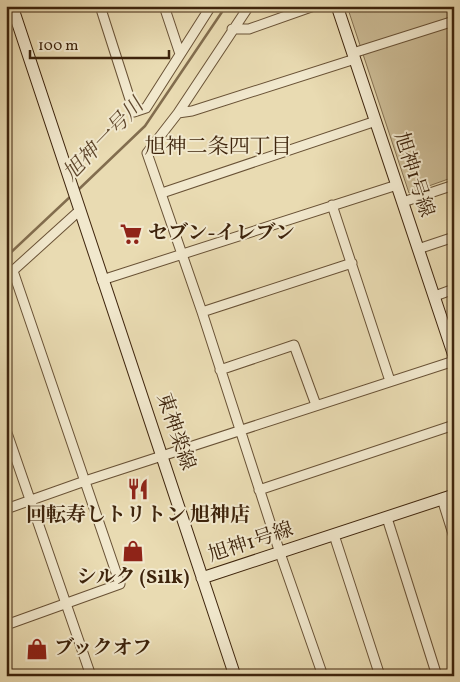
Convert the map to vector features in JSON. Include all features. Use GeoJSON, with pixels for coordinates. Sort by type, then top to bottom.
{"type":"FeatureCollection","features":[{"type":"Feature","properties":{"kind":"main road","name":"東神楽線"},"geometry":{"type":"LineString","coordinates":[[12,6],[235,676]]}},
{"type":"Feature","properties":{"kind":"main road","name":"旭神1号線"},"geometry":{"type":"LineString","coordinates":[[337,6],[454,356]]}},
{"type":"Feature","properties":{"kind":"main road","name":"旭神1号線"},"geometry":{"type":"LineString","coordinates":[[202,578],[454,495]]}},
{"type":"Feature","properties":{"kind":"street"},"geometry":{"type":"LineString","coordinates":[[100,6],[134,112],[146,108],[211,6]]}},
{"type":"Feature","properties":{"kind":"street"},"geometry":{"type":"LineString","coordinates":[[164,6],[180,54]]}},
{"type":"Feature","properties":{"kind":"street"},"geometry":{"type":"LineString","coordinates":[[249,6],[178,113],[147,153],[162,192],[259,490],[323,676]]}},
{"type":"Feature","properties":{"kind":"street"},"geometry":{"type":"LineString","coordinates":[[232,29],[249,29],[314,6]]}},
{"type":"Feature","properties":{"kind":"street"},"geometry":{"type":"LineString","coordinates":[[178,113],[192,111],[454,21]]}},
{"type":"Feature","properties":{"kind":"street"},"geometry":{"type":"LineString","coordinates":[[162,192],[376,121]]}},
{"type":"Feature","properties":{"kind":"street"},"geometry":{"type":"LineString","coordinates":[[102,280],[397,185]]}},
{"type":"Feature","properties":{"kind":"street"},"geometry":{"type":"LineString","coordinates":[[403,202],[454,185]]}},
{"type":"Feature","properties":{"kind":"street"},"geometry":{"type":"LineString","coordinates":[[332,205],[390,381]]}},
{"type":"Feature","properties":{"kind":"street"},"geometry":{"type":"LineString","coordinates":[[6,625],[120,584],[10,274],[78,206]]}},
{"type":"Feature","properties":{"kind":"street"},"geometry":{"type":"LineString","coordinates":[[418,249],[454,237]]}},
{"type":"Feature","properties":{"kind":"street"},"geometry":{"type":"LineString","coordinates":[[202,312],[352,263]]}},
{"type":"Feature","properties":{"kind":"street"},"geometry":{"type":"LineString","coordinates":[[434,296],[454,289]]}},
{"type":"Feature","properties":{"kind":"street"},"geometry":{"type":"LineString","coordinates":[[220,370],[294,345],[316,405]]}},
{"type":"Feature","properties":{"kind":"street"},"geometry":{"type":"LineString","coordinates":[[6,509],[85,481],[454,361]]}},
{"type":"Feature","properties":{"kind":"street"},"geometry":{"type":"LineString","coordinates":[[259,490],[454,425]]}},
{"type":"Feature","properties":{"kind":"street"},"geometry":{"type":"LineString","coordinates":[[6,430],[91,676]]}},
{"type":"Feature","properties":{"kind":"street"},"geometry":{"type":"LineString","coordinates":[[442,499],[454,537]]}},
{"type":"Feature","properties":{"kind":"street"},"geometry":{"type":"LineString","coordinates":[[387,518],[438,676]]}},
{"type":"Feature","properties":{"kind":"street"},"geometry":{"type":"LineString","coordinates":[[334,535],[380,676]]}},
{"type":"Feature","properties":{"kind":"shaded area"},"geometry":{"type":"Polygon","coordinates":[[[347,6],[454,6],[454,177],[409,193],[347,6]]]}},
{"type":"Feature","properties":{"kind":"waterway","name":"旭神一号川"},"geometry":{"type":"LineString","coordinates":[[77,191],[145,126],[226,6]]}},
{"type":"Feature","properties":{"kind":"waterway","name":"旭神一号川"},"geometry":{"type":"LineString","coordinates":[[6,257],[71,196]]}},
{"type":"Feature","properties":{"kind":"place","name":"セブン-イレブン"},"geometry":{"type":"Point","coordinates":[131,234]}},
{"type":"Feature","properties":{"kind":"place","name":"回転寿しトリトン 旭神店"},"geometry":{"type":"Point","coordinates":[138,489]}},
{"type":"Feature","properties":{"kind":"place","name":"シルク (Silk)"},"geometry":{"type":"Point","coordinates":[133,551]}},
{"type":"Feature","properties":{"kind":"place","name":"ブックオフ"},"geometry":{"type":"Point","coordinates":[37,649]}},
{"type":"Feature","properties":{"kind":"district","name":"旭神二条四丁目"},"geometry":{"type":"Point","coordinates":[218,147]}}]}
